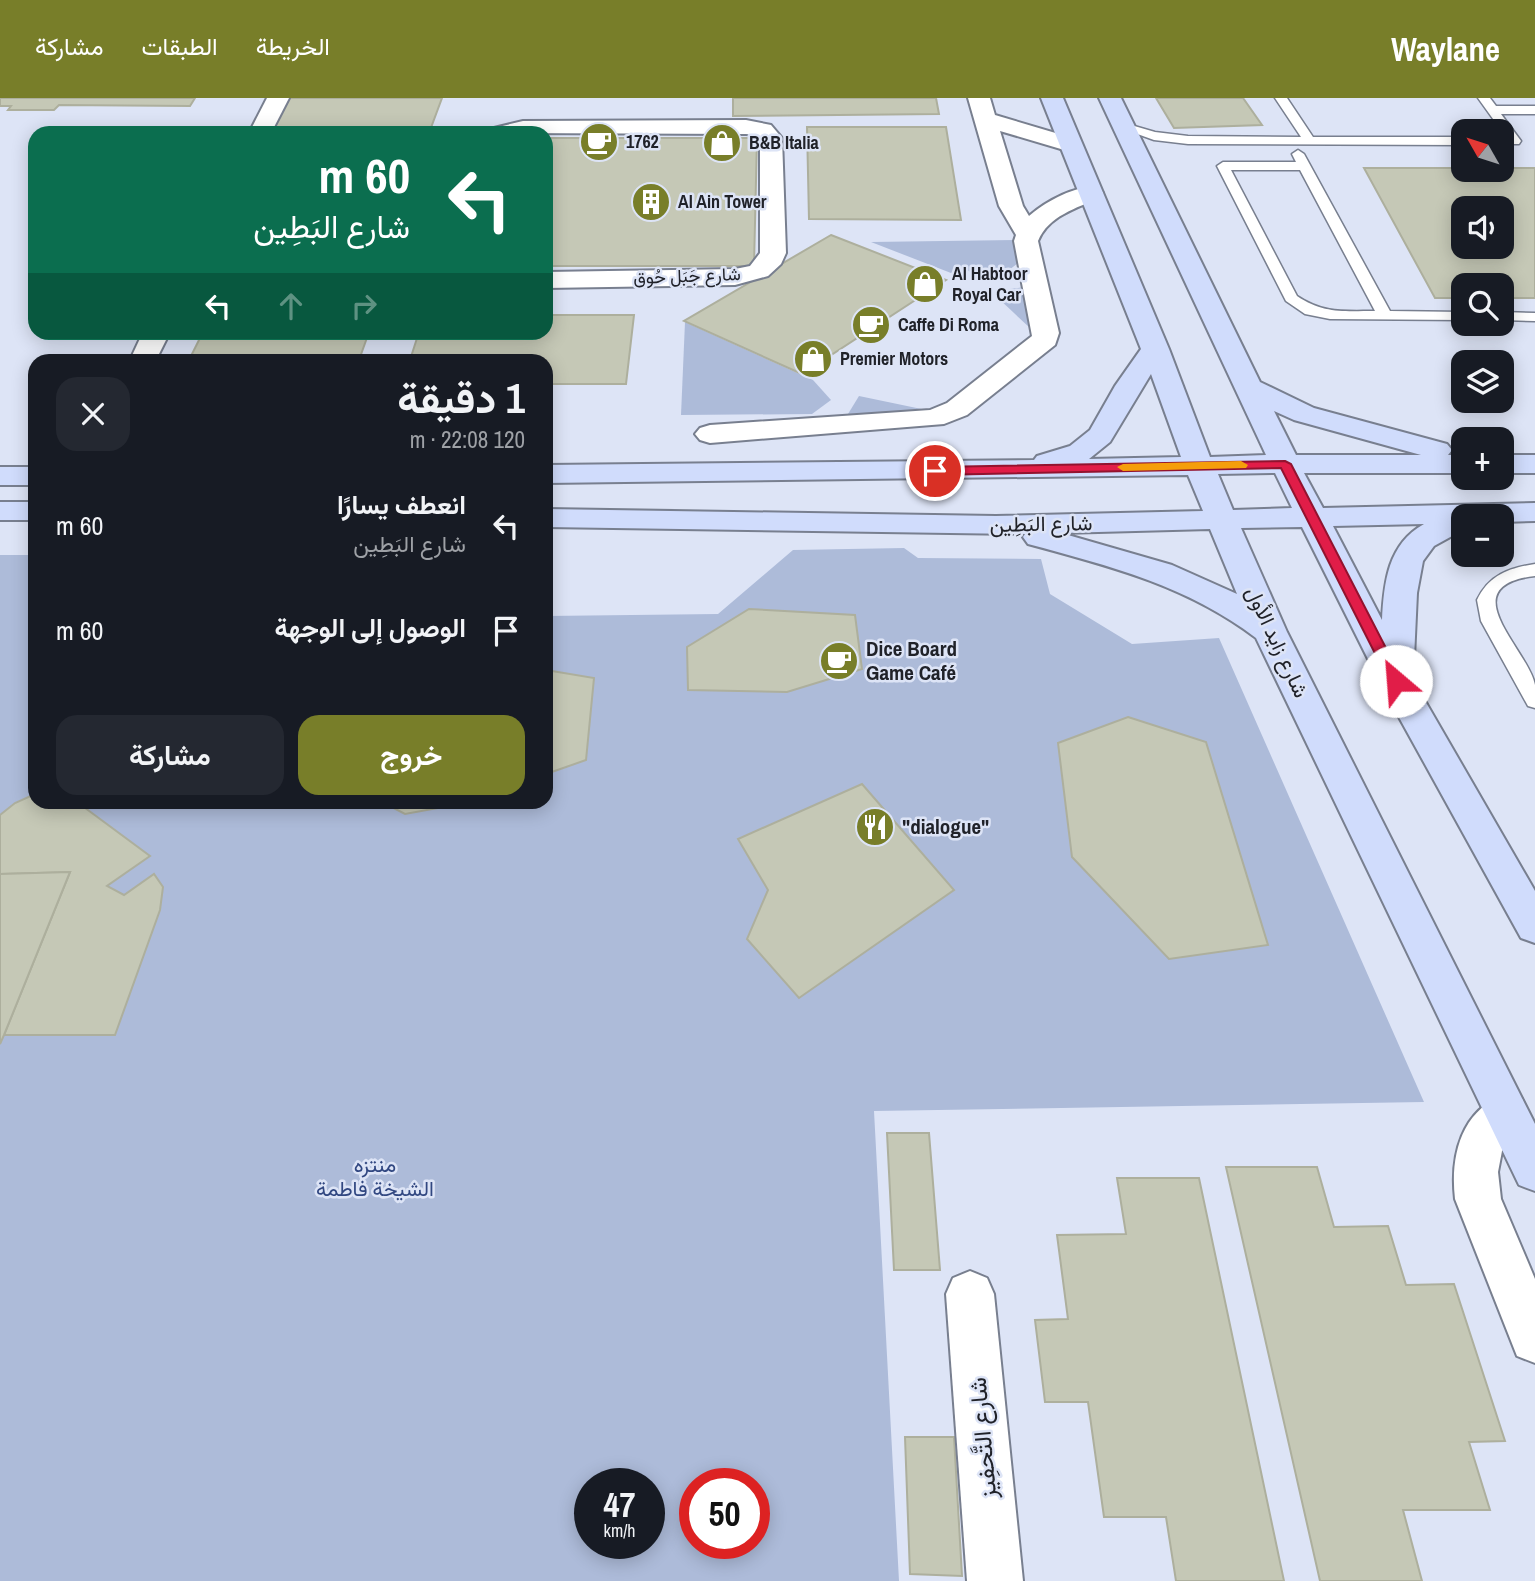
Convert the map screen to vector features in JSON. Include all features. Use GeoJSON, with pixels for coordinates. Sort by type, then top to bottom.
{"type":"FeatureCollection","features":[{"type":"Feature","properties":{"kind":"main road","name":"شارع زايد الأول"},"geometry":{"type":"LineString","coordinates":[[1052,98],[1155,349],[1199,466],[1270,632],[1535,1171]]}},
{"type":"Feature","properties":{"kind":"main road"},"geometry":{"type":"LineString","coordinates":[[1110,98],[1124,127],[1150,155],[1247,387],[1396,681],[1535,927]]}},
{"type":"Feature","properties":{"kind":"main road"},"geometry":{"type":"LineString","coordinates":[[987,470],[1056,461],[1094,443],[1108,427],[1129,386],[1155,349]]}},
{"type":"Feature","properties":{"kind":"main road"},"geometry":{"type":"LineString","coordinates":[[1247,387],[1304,414],[1451,454]]}},
{"type":"Feature","properties":{"kind":"main road"},"geometry":{"type":"LineString","coordinates":[[553,474],[1451,464]]}},
{"type":"Feature","properties":{"kind":"main road"},"geometry":{"type":"LineString","coordinates":[[1514,464],[1535,464]]}},
{"type":"Feature","properties":{"kind":"main road"},"geometry":{"type":"LineString","coordinates":[[0,476],[28,476]]}},
{"type":"Feature","properties":{"kind":"main road"},"geometry":{"type":"LineString","coordinates":[[0,511],[28,511]]}},
{"type":"Feature","properties":{"kind":"main road","name":"شارع البَطِين"},"geometry":{"type":"LineString","coordinates":[[1514,514],[1535,512]]}},
{"type":"Feature","properties":{"kind":"main road","name":"شارع البَطِين"},"geometry":{"type":"LineString","coordinates":[[553,518],[996,525],[1451,517]]}},
{"type":"Feature","properties":{"kind":"main road"},"geometry":{"type":"LineString","coordinates":[[1396,681],[1402,583],[1406,563],[1413,550],[1428,535],[1451,524]]}},
{"type":"Feature","properties":{"kind":"main road"},"geometry":{"type":"LineString","coordinates":[[996,525],[1154,567],[1216,595],[1270,632]]}},
{"type":"Feature","properties":{"kind":"street"},"geometry":{"type":"LineString","coordinates":[[264,126],[278,98]]}},
{"type":"Feature","properties":{"kind":"street"},"geometry":{"type":"LineString","coordinates":[[982,108],[1071,145]]}},
{"type":"Feature","properties":{"kind":"street"},"geometry":{"type":"LineString","coordinates":[[982,108],[1011,206],[1028,233]]}},
{"type":"Feature","properties":{"kind":"street","name":"شارع جَبَل حُوق"},"geometry":{"type":"LineString","coordinates":[[553,126],[677,118],[746,127],[768,134],[771,138],[773,253],[767,265],[748,275],[723,278],[553,280]]}},
{"type":"Feature","properties":{"kind":"street"},"geometry":{"type":"LineString","coordinates":[[710,433],[920,421],[957,409],[1045,339],[1046,333],[1026,241],[1028,233],[1040,219],[1091,193]]}},
{"type":"Feature","properties":{"kind":"street"},"geometry":{"type":"LineString","coordinates":[[1506,1113],[1491,1128],[1480,1148],[1475,1172],[1478,1199],[1535,1339]]}},
{"type":"Feature","properties":{"kind":"street","name":"شارع التَّحفِيز"},"geometry":{"type":"LineString","coordinates":[[970,1294],[995,1581]]}},
{"type":"Feature","properties":{"kind":"lane"},"geometry":{"type":"LineString","coordinates":[[1281,98],[1310,141]]}},
{"type":"Feature","properties":{"kind":"lane"},"geometry":{"type":"LineString","coordinates":[[1483,98],[1499,119]]}},
{"type":"Feature","properties":{"kind":"lane"},"geometry":{"type":"LineString","coordinates":[[1493,110],[1535,110]]}},
{"type":"Feature","properties":{"kind":"lane"},"geometry":{"type":"LineString","coordinates":[[1124,127],[1154,136],[1188,140],[1451,141]]}},
{"type":"Feature","properties":{"kind":"lane"},"geometry":{"type":"LineString","coordinates":[[1150,155],[1188,140]]}},
{"type":"Feature","properties":{"kind":"lane"},"geometry":{"type":"LineString","coordinates":[[1291,141],[1385,316]]}},
{"type":"Feature","properties":{"kind":"lane"},"geometry":{"type":"LineString","coordinates":[[1304,166],[1223,166],[1296,302],[1310,311],[1330,315],[1451,316]]}},
{"type":"Feature","properties":{"kind":"lane"},"geometry":{"type":"LineString","coordinates":[[1514,316],[1535,317]]}},
{"type":"Feature","properties":{"kind":"lane"},"geometry":{"type":"LineString","coordinates":[[1535,570],[1516,573],[1498,582],[1490,590],[1486,600],[1490,621],[1535,701]]}},
{"type":"Feature","properties":{"kind":"green space"},"geometry":{"type":"Polygon","coordinates":[[[1015,240],[1018,263],[995,281],[963,269],[951,273],[871,242],[1015,240]]]}},
{"type":"Feature","properties":{"kind":"green space"},"geometry":{"type":"Polygon","coordinates":[[[1025,287],[1038,327],[1030,328],[998,298],[1010,289],[1025,287]]]}},
{"type":"Feature","properties":{"kind":"green space"},"geometry":{"type":"Polygon","coordinates":[[[685,322],[813,380],[831,400],[812,414],[681,415],[685,322]]]}},
{"type":"Feature","properties":{"kind":"green space"},"geometry":{"type":"Polygon","coordinates":[[[859,396],[931,411],[848,414],[859,396]]]}},
{"type":"Feature","properties":{"kind":"green space","name":"منتزه الشيخة فاطمة"},"geometry":{"type":"Polygon","coordinates":[[[904,548],[918,558],[1041,559],[1050,594],[1132,644],[1219,638],[1424,1102],[874,1111],[899,1581],[0,1581],[0,555],[28,555],[28,809],[553,809],[553,616],[718,614],[793,550],[904,548]]]}},
{"type":"Feature","properties":{"kind":"building"},"geometry":{"type":"Polygon","coordinates":[[[0,98],[195,98],[190,106],[59,105],[54,110],[8,110],[11,106],[0,106],[0,98]]]}},
{"type":"Feature","properties":{"kind":"building"},"geometry":{"type":"Polygon","coordinates":[[[282,98],[442,98],[432,126],[268,126],[282,98]]]}},
{"type":"Feature","properties":{"kind":"building"},"geometry":{"type":"Polygon","coordinates":[[[733,98],[936,98],[939,114],[733,116],[733,98]]]}},
{"type":"Feature","properties":{"kind":"building"},"geometry":{"type":"Polygon","coordinates":[[[1156,98],[1243,98],[1262,125],[1174,128],[1156,98]]]}},
{"type":"Feature","properties":{"kind":"building"},"geometry":{"type":"Polygon","coordinates":[[[807,127],[946,127],[961,220],[809,219],[807,127]]]}},
{"type":"Feature","properties":{"kind":"building","name":"Al Ain Tower"},"geometry":{"type":"Polygon","coordinates":[[[553,138],[757,138],[754,266],[553,266],[553,138]]]}},
{"type":"Feature","properties":{"kind":"building"},"geometry":{"type":"Polygon","coordinates":[[[1364,168],[1451,168],[1451,182],[1514,182],[1514,168],[1535,168],[1535,298],[1514,298],[1514,273],[1451,273],[1451,298],[1435,298],[1364,168]]]}},
{"type":"Feature","properties":{"kind":"building"},"geometry":{"type":"Polygon","coordinates":[[[831,235],[946,280],[802,374],[684,321],[831,235]]]}},
{"type":"Feature","properties":{"kind":"building"},"geometry":{"type":"Polygon","coordinates":[[[553,315],[634,315],[626,384],[553,384],[553,354],[412,354],[416,340],[553,340],[553,315]]]}},
{"type":"Feature","properties":{"kind":"building"},"geometry":{"type":"Polygon","coordinates":[[[199,340],[366,340],[361,354],[192,354],[199,340]]]}},
{"type":"Feature","properties":{"kind":"building"},"geometry":{"type":"Polygon","coordinates":[[[749,609],[855,615],[862,669],[787,692],[688,690],[687,647],[749,609]]]}},
{"type":"Feature","properties":{"kind":"building"},"geometry":{"type":"Polygon","coordinates":[[[553,671],[594,678],[586,760],[553,772],[553,671]]]}},
{"type":"Feature","properties":{"kind":"building"},"geometry":{"type":"Polygon","coordinates":[[[1128,717],[1206,742],[1268,945],[1169,959],[1072,857],[1058,743],[1128,717]]]}},
{"type":"Feature","properties":{"kind":"building"},"geometry":{"type":"Polygon","coordinates":[[[862,784],[954,890],[799,998],[747,939],[768,890],[738,839],[862,784]]]}},
{"type":"Feature","properties":{"kind":"building"},"geometry":{"type":"Polygon","coordinates":[[[28,797],[28,809],[86,809],[150,856],[107,886],[124,895],[154,874],[163,887],[160,910],[115,1035],[4,1035],[70,872],[0,874],[0,815],[28,797]]]}},
{"type":"Feature","properties":{"kind":"building"},"geometry":{"type":"Polygon","coordinates":[[[395,809],[432,809],[405,814],[395,809]]]}},
{"type":"Feature","properties":{"kind":"building"},"geometry":{"type":"Polygon","coordinates":[[[70,872],[4,1035],[0,1044],[0,874],[70,872]]]}},
{"type":"Feature","properties":{"kind":"building"},"geometry":{"type":"Polygon","coordinates":[[[887,1133],[929,1133],[940,1270],[894,1270],[887,1133]]]}},
{"type":"Feature","properties":{"kind":"building"},"geometry":{"type":"Polygon","coordinates":[[[1226,1167],[1317,1167],[1334,1227],[1388,1226],[1406,1285],[1454,1284],[1505,1441],[1469,1442],[1490,1510],[1403,1510],[1422,1581],[1320,1581],[1226,1167]]]}},
{"type":"Feature","properties":{"kind":"building"},"geometry":{"type":"Polygon","coordinates":[[[1117,1178],[1199,1178],[1284,1581],[1176,1581],[1166,1517],[1104,1517],[1088,1402],[1045,1402],[1035,1320],[1068,1319],[1057,1235],[1126,1234],[1117,1178]]]}},
{"type":"Feature","properties":{"kind":"building"},"geometry":{"type":"Polygon","coordinates":[[[905,1437],[954,1437],[962,1576],[910,1574],[905,1437]]]}},
{"type":"Feature","properties":{"kind":"slow traffic"},"geometry":{"type":"LineString","coordinates":[[1123,467],[1241,465]]}},
{"type":"Feature","properties":{"kind":"place","name":"1762"},"geometry":{"type":"Point","coordinates":[599,142]}},
{"type":"Feature","properties":{"kind":"place","name":"B&B Italia"},"geometry":{"type":"Point","coordinates":[722,143]}},
{"type":"Feature","properties":{"kind":"place","name":"Al Ain Tower"},"geometry":{"type":"Point","coordinates":[651,202]}},
{"type":"Feature","properties":{"kind":"place","name":"Al Habtoor Royal Car"},"geometry":{"type":"Point","coordinates":[925,284]}},
{"type":"Feature","properties":{"kind":"place","name":"Caffe Di Roma"},"geometry":{"type":"Point","coordinates":[871,325]}},
{"type":"Feature","properties":{"kind":"place","name":"Premier Motors"},"geometry":{"type":"Point","coordinates":[813,359]}},
{"type":"Feature","properties":{"kind":"place","name":"Dice Board Game Café"},"geometry":{"type":"Point","coordinates":[839,661]}},
{"type":"Feature","properties":{"kind":"place","name":"\"dialogue\""},"geometry":{"type":"Point","coordinates":[875,827]}},
{"type":"Feature","properties":{"kind":"route"},"geometry":{"type":"LineString","coordinates":[[935,471],[1285,464],[1396,681]]}}]}
